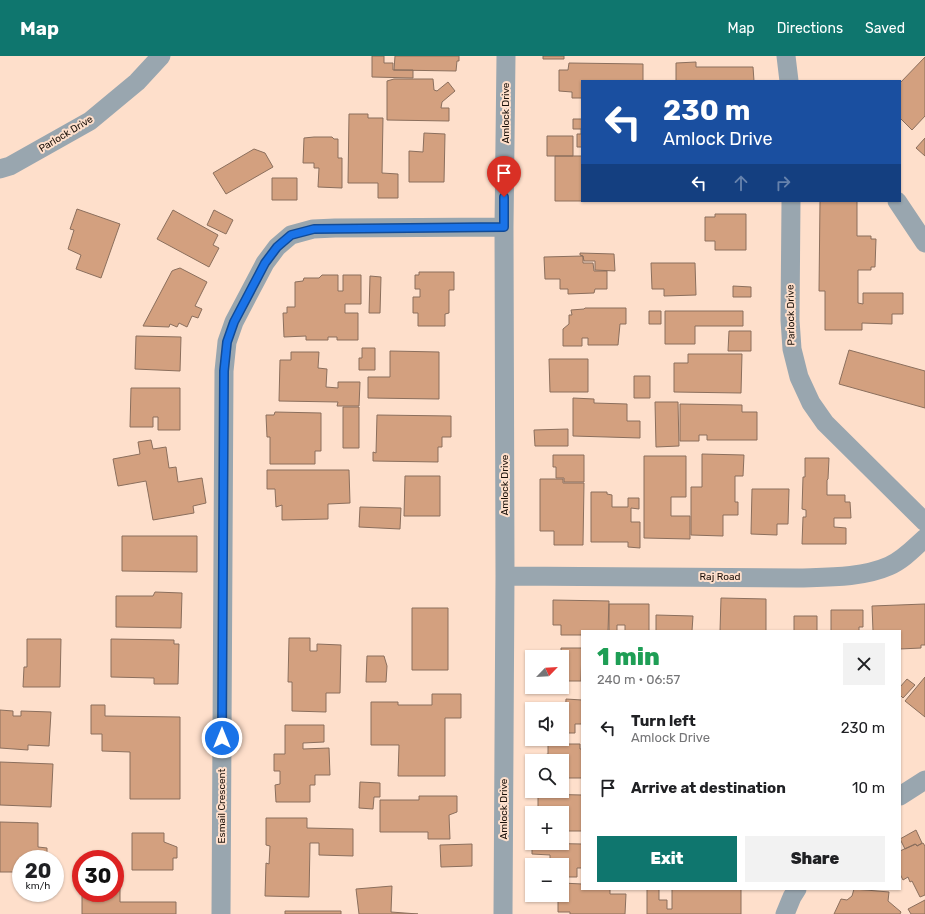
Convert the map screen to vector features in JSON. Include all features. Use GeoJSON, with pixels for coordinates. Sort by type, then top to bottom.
{"type":"FeatureCollection","features":[{"type":"Feature","properties":{"kind":"street","name":"Parlock Drive"},"geometry":{"type":"LineString","coordinates":[[0,169],[10,166],[90,121],[137,82],[161,56]]}},
{"type":"Feature","properties":{"kind":"street","name":"Amlock Drive"},"geometry":{"type":"LineString","coordinates":[[503,914],[505,576],[504,227],[506,56]]}},
{"type":"Feature","properties":{"kind":"street"},"geometry":{"type":"LineString","coordinates":[[786,56],[790,80]]}},
{"type":"Feature","properties":{"kind":"street","name":"Parlock Drive"},"geometry":{"type":"LineString","coordinates":[[791,202],[790,320],[792,349],[799,377],[810,403],[825,423],[925,522]]}},
{"type":"Feature","properties":{"kind":"street"},"geometry":{"type":"LineString","coordinates":[[899,202],[925,243]]}},
{"type":"Feature","properties":{"kind":"street","name":"Esmail Crescent"},"geometry":{"type":"LineString","coordinates":[[221,914],[224,371],[227,342],[234,322],[265,263],[277,247],[291,235],[314,229],[336,228],[504,227]]}},
{"type":"Feature","properties":{"kind":"street","name":"Raj Road"},"geometry":{"type":"LineString","coordinates":[[505,576],[798,578],[840,576],[871,572],[889,566],[903,558],[925,538]]}},
{"type":"Feature","properties":{"kind":"street"},"geometry":{"type":"LineString","coordinates":[[901,795],[925,780]]}},
{"type":"Feature","properties":{"kind":"street"},"geometry":{"type":"LineString","coordinates":[[785,914],[796,890]]}},
{"type":"Feature","properties":{"kind":"building"},"geometry":{"type":"Polygon","coordinates":[[[372,56],[384,56],[384,63],[393,63],[393,70],[413,70],[413,78],[372,77],[372,56]]]}},
{"type":"Feature","properties":{"kind":"building"},"geometry":{"type":"Polygon","coordinates":[[[395,56],[459,56],[459,61],[457,61],[456,71],[394,70],[395,56]]]}},
{"type":"Feature","properties":{"kind":"building"},"geometry":{"type":"Polygon","coordinates":[[[543,56],[564,56],[564,59],[543,59],[543,56]]]}},
{"type":"Feature","properties":{"kind":"building"},"geometry":{"type":"Polygon","coordinates":[[[925,57],[925,116],[912,130],[901,119],[901,82],[925,57]]]}},
{"type":"Feature","properties":{"kind":"building"},"geometry":{"type":"Polygon","coordinates":[[[696,62],[696,67],[753,67],[754,80],[676,80],[676,63],[696,62]]]}},
{"type":"Feature","properties":{"kind":"building"},"geometry":{"type":"Polygon","coordinates":[[[569,63],[643,64],[643,80],[581,80],[581,98],[572,98],[572,92],[559,91],[559,70],[568,70],[569,63]]]}},
{"type":"Feature","properties":{"kind":"building"},"geometry":{"type":"Polygon","coordinates":[[[394,79],[433,79],[434,90],[437,91],[448,82],[455,91],[442,102],[441,108],[449,108],[449,121],[387,120],[387,81],[394,79]]]}},
{"type":"Feature","properties":{"kind":"building"},"geometry":{"type":"Polygon","coordinates":[[[349,114],[368,114],[368,118],[383,118],[382,173],[398,174],[398,198],[378,198],[378,183],[348,183],[349,114]]]}},
{"type":"Feature","properties":{"kind":"building"},"geometry":{"type":"Polygon","coordinates":[[[573,119],[581,119],[581,129],[573,129],[573,119]]]}},
{"type":"Feature","properties":{"kind":"building"},"geometry":{"type":"Polygon","coordinates":[[[424,133],[445,134],[444,182],[409,182],[409,151],[423,152],[424,133]]]}},
{"type":"Feature","properties":{"kind":"building"},"geometry":{"type":"Polygon","coordinates":[[[577,134],[581,134],[581,147],[577,147],[577,134]]]}},
{"type":"Feature","properties":{"kind":"building"},"geometry":{"type":"Polygon","coordinates":[[[547,136],[573,136],[573,156],[547,156],[547,136]]]}},
{"type":"Feature","properties":{"kind":"building"},"geometry":{"type":"Polygon","coordinates":[[[332,137],[334,139],[338,139],[338,158],[342,158],[342,188],[318,187],[319,168],[314,168],[314,163],[303,163],[304,138],[332,137]]]}},
{"type":"Feature","properties":{"kind":"building"},"geometry":{"type":"Polygon","coordinates":[[[925,138],[925,156],[916,148],[925,138]]]}},
{"type":"Feature","properties":{"kind":"building"},"geometry":{"type":"Polygon","coordinates":[[[254,149],[265,153],[273,167],[226,194],[213,173],[254,149]]]}},
{"type":"Feature","properties":{"kind":"building"},"geometry":{"type":"Polygon","coordinates":[[[555,156],[581,156],[581,201],[555,201],[555,156]]]}},
{"type":"Feature","properties":{"kind":"building"},"geometry":{"type":"Polygon","coordinates":[[[272,178],[297,178],[297,200],[272,200],[272,178]]]}},
{"type":"Feature","properties":{"kind":"building"},"geometry":{"type":"Polygon","coordinates":[[[820,202],[857,202],[857,236],[871,236],[871,239],[876,239],[875,267],[871,267],[871,270],[858,270],[858,303],[863,304],[863,293],[903,293],[903,314],[892,314],[892,324],[862,323],[862,330],[825,330],[825,291],[819,291],[820,202]]]}},
{"type":"Feature","properties":{"kind":"building"},"geometry":{"type":"Polygon","coordinates":[[[77,209],[120,224],[101,278],[76,269],[81,255],[68,249],[74,230],[70,229],[77,209]]]}},
{"type":"Feature","properties":{"kind":"building"},"geometry":{"type":"Polygon","coordinates":[[[173,210],[218,235],[213,245],[219,248],[209,267],[157,239],[173,210]]]}},
{"type":"Feature","properties":{"kind":"building"},"geometry":{"type":"Polygon","coordinates":[[[214,210],[233,220],[226,234],[207,225],[214,210]]]}},
{"type":"Feature","properties":{"kind":"building"},"geometry":{"type":"Polygon","coordinates":[[[715,214],[746,214],[746,250],[715,250],[715,241],[705,241],[705,217],[715,217],[715,214]]]}},
{"type":"Feature","properties":{"kind":"building"},"geometry":{"type":"Polygon","coordinates":[[[580,253],[614,254],[615,271],[595,270],[595,261],[584,261],[583,256],[580,255],[580,253]]]}},
{"type":"Feature","properties":{"kind":"building"},"geometry":{"type":"Polygon","coordinates":[[[583,256],[583,263],[593,263],[594,271],[607,271],[607,289],[595,289],[594,293],[568,294],[568,289],[560,289],[560,279],[545,279],[544,257],[583,256]]]}},
{"type":"Feature","properties":{"kind":"building"},"geometry":{"type":"Polygon","coordinates":[[[651,263],[695,263],[696,295],[664,296],[664,289],[652,289],[651,263]]]}},
{"type":"Feature","properties":{"kind":"building"},"geometry":{"type":"Polygon","coordinates":[[[180,268],[207,282],[195,306],[202,309],[198,318],[192,316],[187,327],[179,323],[177,327],[170,324],[169,327],[143,326],[172,271],[180,268]]]}},
{"type":"Feature","properties":{"kind":"building"},"geometry":{"type":"Polygon","coordinates":[[[419,272],[454,272],[454,290],[449,290],[449,313],[445,314],[445,326],[418,326],[418,313],[413,313],[413,297],[420,297],[420,289],[415,289],[415,275],[419,275],[419,272]]]}},
{"type":"Feature","properties":{"kind":"building"},"geometry":{"type":"Polygon","coordinates":[[[322,275],[338,275],[338,291],[343,291],[343,275],[361,275],[361,304],[345,304],[345,313],[358,313],[358,340],[337,340],[337,337],[328,337],[328,340],[306,340],[306,336],[284,337],[283,313],[287,313],[287,307],[295,307],[295,282],[303,281],[304,278],[319,278],[322,275]]]}},
{"type":"Feature","properties":{"kind":"building"},"geometry":{"type":"Polygon","coordinates":[[[370,276],[381,277],[380,313],[369,313],[370,276]]]}},
{"type":"Feature","properties":{"kind":"building"},"geometry":{"type":"Polygon","coordinates":[[[733,286],[751,287],[751,297],[733,297],[733,286]]]}},
{"type":"Feature","properties":{"kind":"building"},"geometry":{"type":"Polygon","coordinates":[[[585,308],[626,308],[626,324],[620,324],[618,345],[588,345],[588,338],[582,338],[582,346],[563,346],[563,329],[569,324],[569,315],[572,315],[571,310],[585,308]]]}},
{"type":"Feature","properties":{"kind":"building"},"geometry":{"type":"Polygon","coordinates":[[[649,311],[661,311],[661,324],[649,324],[649,311]]]}},
{"type":"Feature","properties":{"kind":"building"},"geometry":{"type":"Polygon","coordinates":[[[665,311],[743,311],[743,326],[695,326],[695,344],[665,344],[665,311]]]}},
{"type":"Feature","properties":{"kind":"building"},"geometry":{"type":"Polygon","coordinates":[[[729,331],[751,331],[751,351],[728,351],[729,331]]]}},
{"type":"Feature","properties":{"kind":"building"},"geometry":{"type":"Polygon","coordinates":[[[136,336],[181,337],[180,371],[135,369],[136,336]]]}},
{"type":"Feature","properties":{"kind":"building"},"geometry":{"type":"Polygon","coordinates":[[[362,348],[375,348],[375,370],[359,370],[359,358],[362,358],[362,348]]]}},
{"type":"Feature","properties":{"kind":"building"},"geometry":{"type":"Polygon","coordinates":[[[849,350],[925,371],[925,408],[839,384],[849,350]]]}},
{"type":"Feature","properties":{"kind":"building"},"geometry":{"type":"Polygon","coordinates":[[[390,351],[439,352],[439,399],[368,398],[368,377],[390,377],[390,351]]]}},
{"type":"Feature","properties":{"kind":"building"},"geometry":{"type":"Polygon","coordinates":[[[291,352],[319,352],[318,368],[327,369],[326,387],[338,388],[338,382],[360,382],[359,406],[337,406],[338,402],[279,401],[280,360],[291,360],[291,352]]]}},
{"type":"Feature","properties":{"kind":"building"},"geometry":{"type":"Polygon","coordinates":[[[688,354],[742,354],[741,393],[674,392],[674,363],[688,363],[688,354]]]}},
{"type":"Feature","properties":{"kind":"building"},"geometry":{"type":"Polygon","coordinates":[[[549,359],[588,359],[588,392],[550,392],[549,359]]]}},
{"type":"Feature","properties":{"kind":"building"},"geometry":{"type":"Polygon","coordinates":[[[634,376],[650,376],[650,398],[634,398],[634,376]]]}},
{"type":"Feature","properties":{"kind":"building"},"geometry":{"type":"Polygon","coordinates":[[[131,388],[180,388],[180,430],[158,430],[158,417],[153,417],[153,427],[130,427],[131,388]]]}},
{"type":"Feature","properties":{"kind":"building"},"geometry":{"type":"Polygon","coordinates":[[[573,398],[594,399],[594,403],[627,404],[627,421],[640,421],[640,438],[573,436],[573,398]]]}},
{"type":"Feature","properties":{"kind":"building"},"geometry":{"type":"Polygon","coordinates":[[[655,402],[678,402],[679,446],[656,447],[655,402]]]}},
{"type":"Feature","properties":{"kind":"building"},"geometry":{"type":"Polygon","coordinates":[[[680,404],[742,405],[742,412],[757,412],[757,440],[707,440],[707,435],[699,435],[699,441],[680,441],[680,404]]]}},
{"type":"Feature","properties":{"kind":"building"},"geometry":{"type":"Polygon","coordinates":[[[343,407],[359,407],[359,448],[343,448],[343,407]]]}},
{"type":"Feature","properties":{"kind":"building"},"geometry":{"type":"Polygon","coordinates":[[[275,412],[321,413],[321,451],[315,451],[315,464],[270,464],[270,437],[267,437],[266,415],[274,415],[275,412]]]}},
{"type":"Feature","properties":{"kind":"building"},"geometry":{"type":"Polygon","coordinates":[[[377,415],[451,416],[451,437],[442,437],[442,447],[438,447],[438,462],[373,461],[373,452],[376,453],[377,415]]]}},
{"type":"Feature","properties":{"kind":"building"},"geometry":{"type":"Polygon","coordinates":[[[568,429],[568,446],[535,446],[534,430],[568,429]]]}},
{"type":"Feature","properties":{"kind":"building"},"geometry":{"type":"Polygon","coordinates":[[[151,440],[153,449],[166,447],[169,468],[176,467],[178,482],[202,478],[206,503],[193,506],[194,513],[153,520],[146,481],[118,486],[113,459],[140,454],[138,442],[151,440]]]}},
{"type":"Feature","properties":{"kind":"building"},"geometry":{"type":"Polygon","coordinates":[[[702,454],[744,455],[743,476],[735,476],[735,502],[738,502],[738,515],[723,515],[723,536],[691,535],[691,487],[702,487],[702,454]]]}},
{"type":"Feature","properties":{"kind":"building"},"geometry":{"type":"Polygon","coordinates":[[[553,455],[584,455],[584,482],[564,482],[564,478],[556,478],[556,467],[553,467],[553,455]]]}},
{"type":"Feature","properties":{"kind":"building"},"geometry":{"type":"Polygon","coordinates":[[[644,456],[686,456],[686,497],[671,497],[671,516],[690,516],[690,539],[644,538],[644,456]]]}},
{"type":"Feature","properties":{"kind":"building"},"geometry":{"type":"Polygon","coordinates":[[[805,458],[829,458],[827,495],[845,495],[845,502],[850,502],[851,518],[834,518],[834,527],[846,528],[846,544],[802,544],[803,517],[806,517],[806,510],[802,509],[805,458]]]}},
{"type":"Feature","properties":{"kind":"building"},"geometry":{"type":"Polygon","coordinates":[[[267,470],[349,470],[350,503],[328,504],[328,519],[282,520],[282,505],[276,507],[275,489],[267,489],[267,470]]]}},
{"type":"Feature","properties":{"kind":"building"},"geometry":{"type":"Polygon","coordinates":[[[405,476],[440,476],[440,516],[404,516],[405,476]]]}},
{"type":"Feature","properties":{"kind":"building"},"geometry":{"type":"Polygon","coordinates":[[[540,479],[563,479],[563,483],[584,483],[583,545],[554,545],[554,531],[540,531],[540,479]]]}},
{"type":"Feature","properties":{"kind":"building"},"geometry":{"type":"Polygon","coordinates":[[[752,489],[789,489],[788,524],[777,524],[777,535],[751,534],[752,489]]]}},
{"type":"Feature","properties":{"kind":"building"},"geometry":{"type":"Polygon","coordinates":[[[591,492],[607,492],[607,494],[612,495],[612,507],[628,507],[628,498],[639,498],[639,509],[631,508],[631,522],[640,522],[640,548],[628,547],[628,542],[591,542],[591,492]]]}},
{"type":"Feature","properties":{"kind":"building"},"geometry":{"type":"Polygon","coordinates":[[[360,507],[401,508],[400,529],[359,527],[360,507]]]}},
{"type":"Feature","properties":{"kind":"building"},"geometry":{"type":"Polygon","coordinates":[[[122,536],[197,536],[197,572],[122,571],[122,536]]]}},
{"type":"Feature","properties":{"kind":"building"},"geometry":{"type":"Polygon","coordinates":[[[155,592],[182,593],[181,628],[116,627],[116,596],[153,596],[155,592]]]}},
{"type":"Feature","properties":{"kind":"building"},"geometry":{"type":"Polygon","coordinates":[[[721,598],[766,599],[766,630],[720,630],[721,598]]]}},
{"type":"Feature","properties":{"kind":"building"},"geometry":{"type":"Polygon","coordinates":[[[553,600],[609,601],[608,630],[581,630],[581,635],[561,635],[561,625],[553,625],[553,600]]]}},
{"type":"Feature","properties":{"kind":"building"},"geometry":{"type":"Polygon","coordinates":[[[609,604],[649,604],[649,630],[625,630],[625,625],[617,625],[617,630],[609,630],[609,604]]]}},
{"type":"Feature","properties":{"kind":"building"},"geometry":{"type":"Polygon","coordinates":[[[925,604],[925,645],[921,645],[921,648],[901,649],[901,630],[873,630],[872,606],[925,604]]]}},
{"type":"Feature","properties":{"kind":"building"},"geometry":{"type":"Polygon","coordinates":[[[412,608],[448,608],[448,670],[412,670],[412,608]]]}},
{"type":"Feature","properties":{"kind":"building"},"geometry":{"type":"Polygon","coordinates":[[[831,610],[863,610],[863,627],[859,627],[859,630],[831,630],[831,610]]]}},
{"type":"Feature","properties":{"kind":"building"},"geometry":{"type":"Polygon","coordinates":[[[656,615],[693,616],[692,630],[656,630],[656,615]]]}},
{"type":"Feature","properties":{"kind":"building"},"geometry":{"type":"Polygon","coordinates":[[[794,616],[817,616],[817,630],[794,630],[794,616]]]}},
{"type":"Feature","properties":{"kind":"building"},"geometry":{"type":"Polygon","coordinates":[[[289,638],[310,638],[310,651],[317,651],[317,644],[341,645],[340,693],[326,693],[326,712],[292,711],[292,682],[288,682],[289,638]]]}},
{"type":"Feature","properties":{"kind":"building"},"geometry":{"type":"Polygon","coordinates":[[[27,639],[61,639],[60,687],[23,687],[24,667],[27,667],[27,639]]]}},
{"type":"Feature","properties":{"kind":"building"},"geometry":{"type":"Polygon","coordinates":[[[111,639],[174,640],[174,644],[179,644],[178,684],[154,684],[154,678],[111,677],[111,639]]]}},
{"type":"Feature","properties":{"kind":"building"},"geometry":{"type":"Polygon","coordinates":[[[561,648],[581,648],[581,681],[569,681],[569,650],[561,650],[561,648]]]}},
{"type":"Feature","properties":{"kind":"building"},"geometry":{"type":"Polygon","coordinates":[[[367,656],[384,656],[387,666],[386,682],[366,682],[367,656]]]}},
{"type":"Feature","properties":{"kind":"building"},"geometry":{"type":"Polygon","coordinates":[[[925,677],[925,717],[905,701],[925,677]]]}},
{"type":"Feature","properties":{"kind":"building"},"geometry":{"type":"Polygon","coordinates":[[[907,679],[915,685],[903,698],[901,696],[901,686],[907,679]]]}},
{"type":"Feature","properties":{"kind":"building"},"geometry":{"type":"Polygon","coordinates":[[[432,694],[461,694],[461,718],[445,718],[445,776],[398,776],[399,745],[371,745],[371,702],[398,702],[398,705],[432,705],[432,694]]]}},
{"type":"Feature","properties":{"kind":"building"},"geometry":{"type":"Polygon","coordinates":[[[566,699],[581,700],[581,724],[575,724],[575,733],[569,733],[569,702],[566,702],[566,699]]]}},
{"type":"Feature","properties":{"kind":"building"},"geometry":{"type":"Polygon","coordinates":[[[91,705],[105,705],[105,716],[180,717],[180,799],[130,799],[130,752],[102,751],[102,734],[91,734],[91,705]]]}},
{"type":"Feature","properties":{"kind":"building"},"geometry":{"type":"Polygon","coordinates":[[[0,710],[13,711],[13,716],[21,716],[21,711],[51,712],[49,746],[28,745],[28,750],[0,748],[0,710]]]}},
{"type":"Feature","properties":{"kind":"building"},"geometry":{"type":"Polygon","coordinates":[[[285,725],[324,725],[324,742],[303,743],[303,749],[329,748],[330,775],[315,775],[315,785],[310,785],[310,802],[276,802],[275,785],[280,784],[280,771],[274,771],[274,754],[285,754],[285,725]]]}},
{"type":"Feature","properties":{"kind":"building"},"geometry":{"type":"Polygon","coordinates":[[[569,744],[580,744],[581,778],[569,778],[569,754],[548,754],[548,746],[569,746],[569,744]]]}},
{"type":"Feature","properties":{"kind":"building"},"geometry":{"type":"Polygon","coordinates":[[[0,762],[53,764],[51,807],[0,805],[0,762]]]}},
{"type":"Feature","properties":{"kind":"building"},"geometry":{"type":"Polygon","coordinates":[[[360,782],[380,783],[380,797],[374,797],[373,809],[359,808],[360,782]]]}},
{"type":"Feature","properties":{"kind":"building"},"geometry":{"type":"Polygon","coordinates":[[[569,795],[581,795],[581,831],[569,831],[569,806],[538,806],[538,798],[569,798],[569,795]]]}},
{"type":"Feature","properties":{"kind":"building"},"geometry":{"type":"Polygon","coordinates":[[[419,796],[457,796],[457,812],[449,815],[450,839],[428,839],[428,832],[380,832],[380,800],[419,800],[419,796]]]}},
{"type":"Feature","properties":{"kind":"building"},"geometry":{"type":"Polygon","coordinates":[[[266,818],[307,818],[307,828],[353,829],[353,856],[319,855],[319,843],[310,843],[309,897],[265,896],[266,863],[269,864],[270,846],[266,845],[266,818]]]}},
{"type":"Feature","properties":{"kind":"building"},"geometry":{"type":"Polygon","coordinates":[[[0,822],[38,823],[38,847],[47,848],[47,850],[12,850],[12,872],[0,872],[0,822]]]}},
{"type":"Feature","properties":{"kind":"building"},"geometry":{"type":"Polygon","coordinates":[[[916,830],[922,843],[905,849],[901,838],[916,830]]]}},
{"type":"Feature","properties":{"kind":"building"},"geometry":{"type":"Polygon","coordinates":[[[132,833],[164,833],[164,842],[177,847],[177,858],[173,858],[173,870],[132,870],[132,833]]]}},
{"type":"Feature","properties":{"kind":"building"},"geometry":{"type":"Polygon","coordinates":[[[923,843],[925,846],[925,895],[920,897],[912,881],[910,882],[908,877],[903,880],[901,876],[901,851],[915,844],[917,846],[923,843]]]}},
{"type":"Feature","properties":{"kind":"building"},"geometry":{"type":"Polygon","coordinates":[[[472,844],[472,866],[441,867],[440,845],[472,844]]]}},
{"type":"Feature","properties":{"kind":"building"},"geometry":{"type":"Polygon","coordinates":[[[569,844],[581,844],[581,868],[577,868],[577,877],[569,877],[569,858],[550,858],[550,855],[532,854],[532,850],[569,850],[569,844]]]}},
{"type":"Feature","properties":{"kind":"building"},"geometry":{"type":"Polygon","coordinates":[[[569,883],[581,884],[581,890],[610,890],[610,894],[626,894],[625,914],[570,914],[570,912],[558,912],[558,902],[569,902],[569,883]]]}},
{"type":"Feature","properties":{"kind":"building"},"geometry":{"type":"Polygon","coordinates":[[[392,886],[391,912],[418,914],[359,914],[356,889],[392,886]]]}},
{"type":"Feature","properties":{"kind":"building"},"geometry":{"type":"Polygon","coordinates":[[[647,890],[659,890],[659,900],[667,900],[667,909],[672,909],[672,890],[741,890],[741,914],[647,914],[647,890]]]}},
{"type":"Feature","properties":{"kind":"building"},"geometry":{"type":"Polygon","coordinates":[[[854,890],[889,892],[888,901],[901,912],[900,914],[834,914],[841,899],[847,900],[852,896],[854,890]]]}},
{"type":"Feature","properties":{"kind":"building"},"geometry":{"type":"Polygon","coordinates":[[[925,900],[925,914],[911,914],[908,909],[925,900]]]}},
{"type":"Feature","properties":{"kind":"building"},"geometry":{"type":"Polygon","coordinates":[[[82,902],[176,902],[176,914],[82,914],[82,902]]]}},
{"type":"Feature","properties":{"kind":"building"},"geometry":{"type":"Polygon","coordinates":[[[285,911],[341,911],[341,914],[285,914],[285,911]]]}},
{"type":"Feature","properties":{"kind":"route"},"geometry":{"type":"LineString","coordinates":[[222,738],[224,371],[227,342],[234,322],[259,274],[277,247],[291,235],[314,229],[504,227],[504,197]]}}]}
